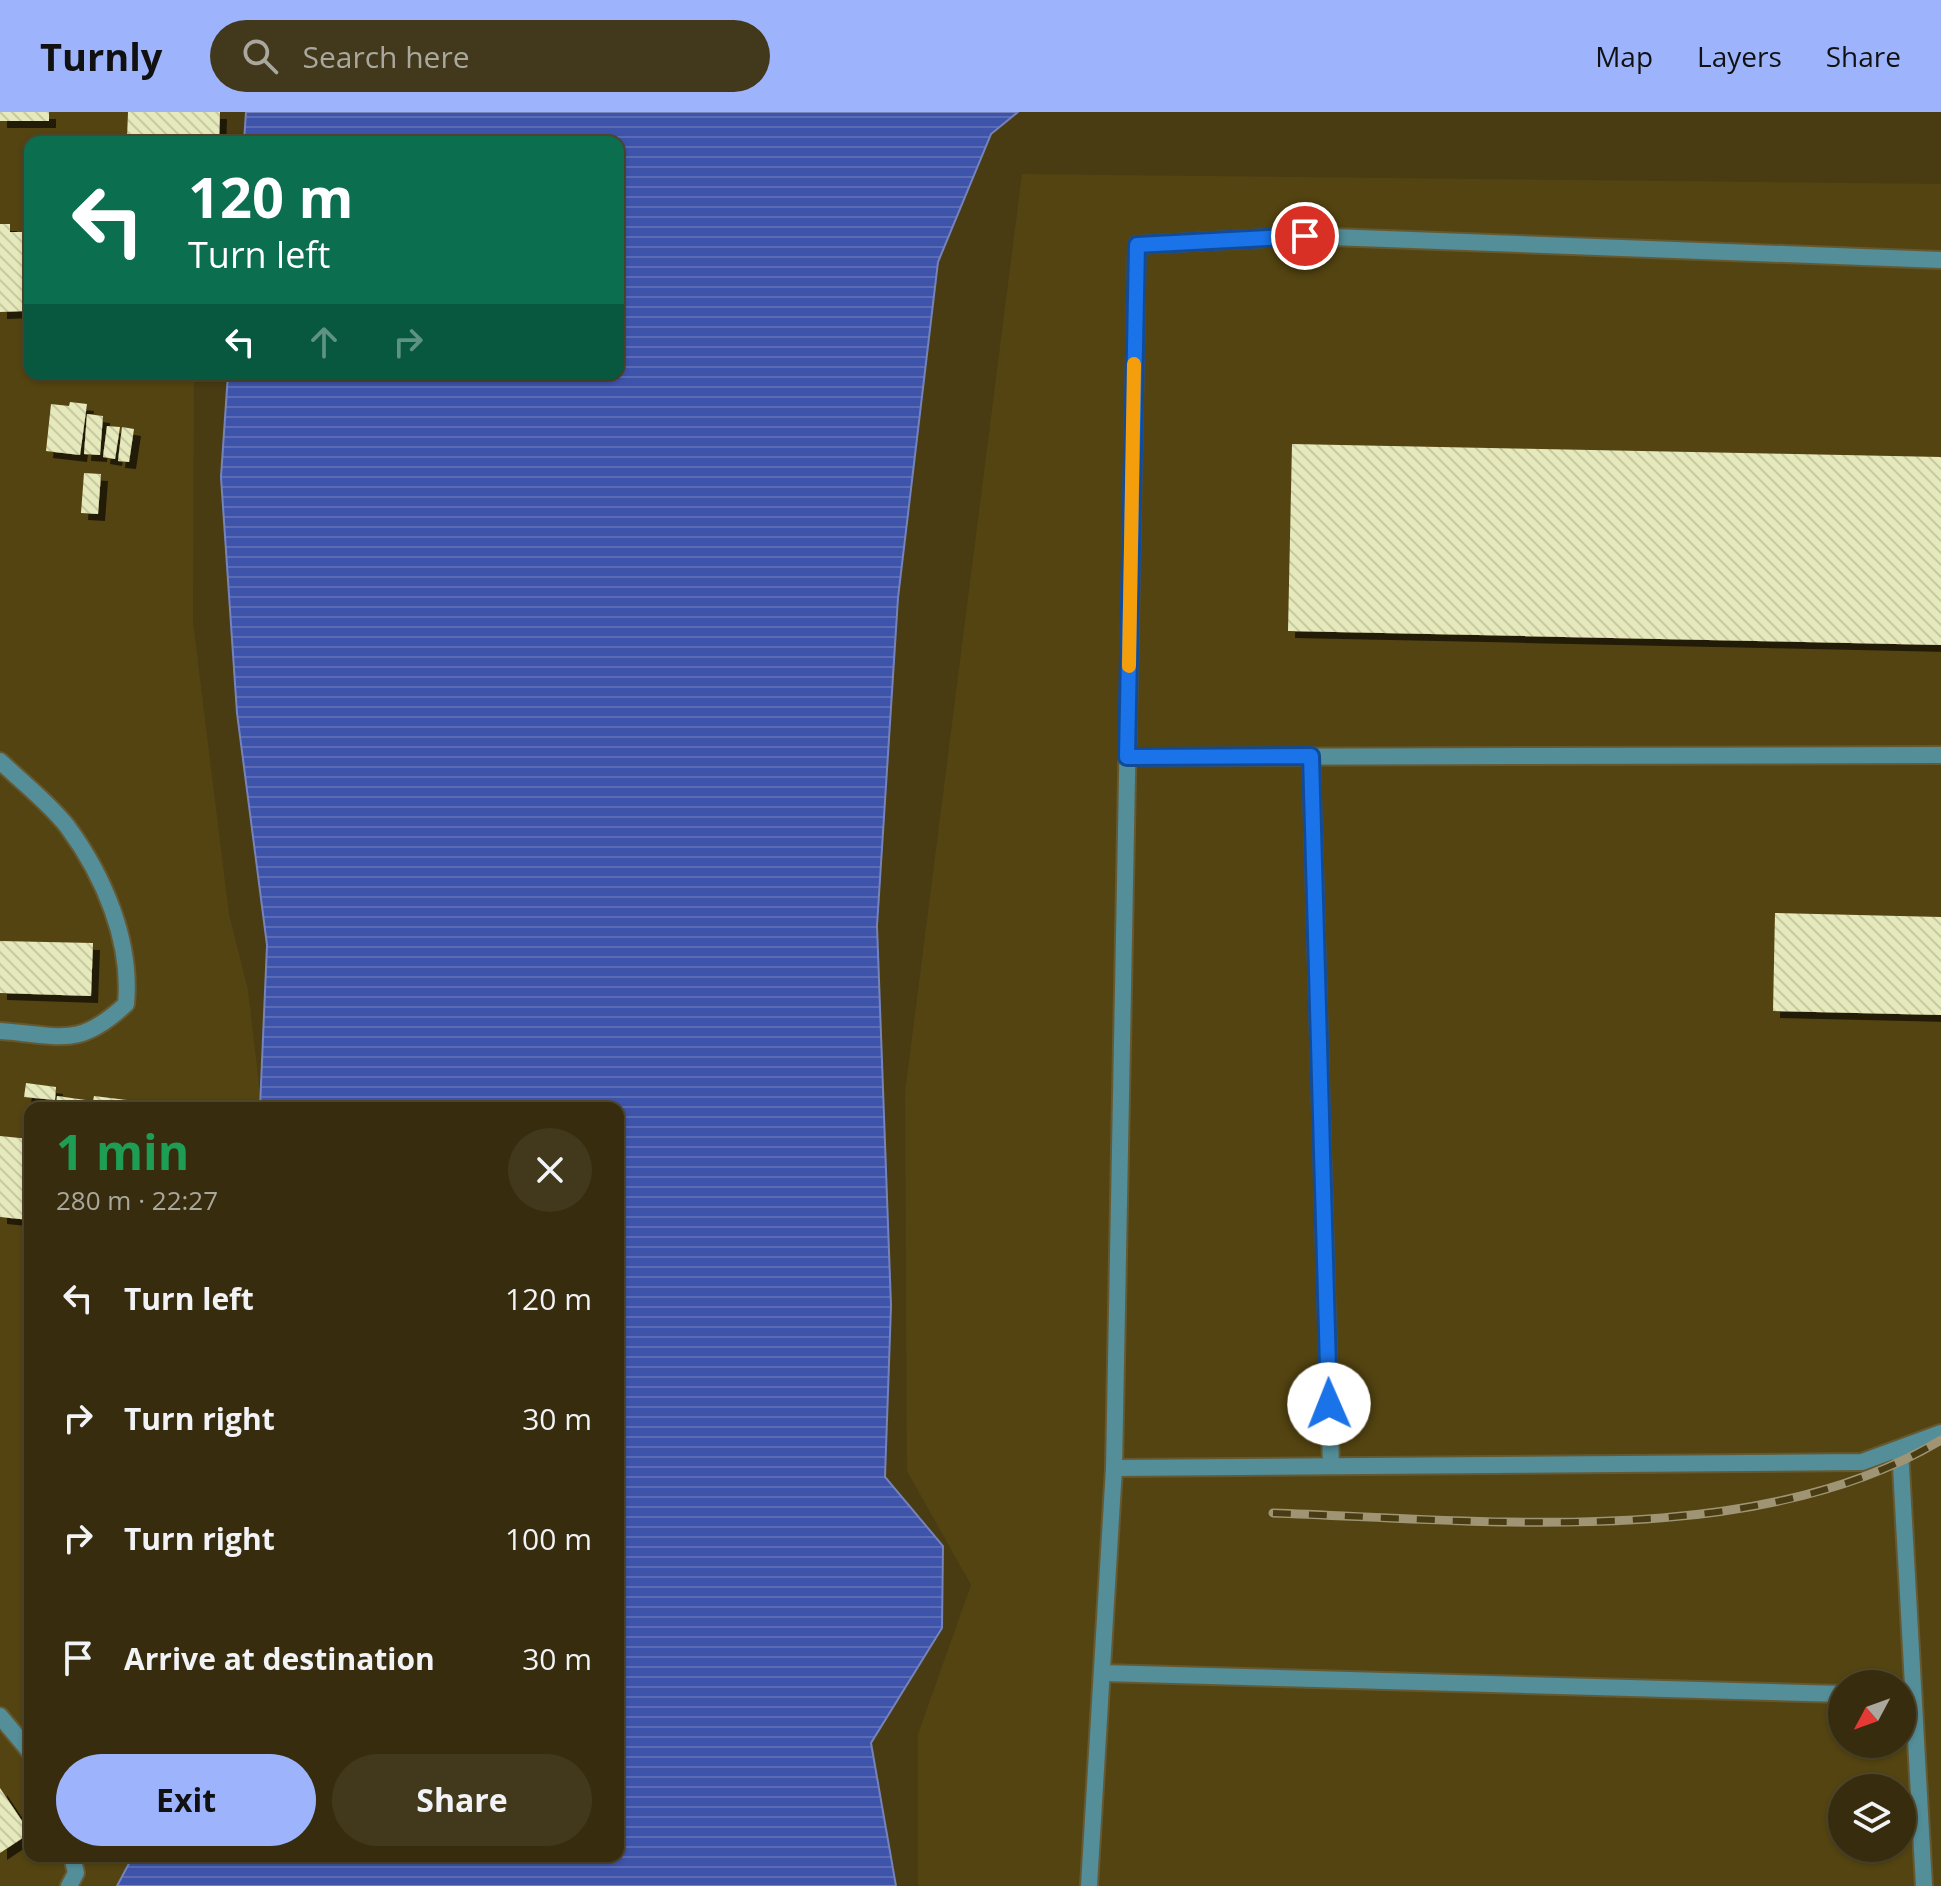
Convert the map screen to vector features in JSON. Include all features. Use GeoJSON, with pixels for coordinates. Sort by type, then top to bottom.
{"type":"FeatureCollection","features":[{"type":"Feature","properties":{"kind":"lane"},"geometry":{"type":"LineString","coordinates":[[1089,1886],[1114,1468],[1137,245],[1305,236],[1941,260]]}},
{"type":"Feature","properties":{"kind":"lane"},"geometry":{"type":"LineString","coordinates":[[1127,757],[1941,755]]}},
{"type":"Feature","properties":{"kind":"lane"},"geometry":{"type":"LineString","coordinates":[[1311,756],[1331,1466]]}},
{"type":"Feature","properties":{"kind":"lane"},"geometry":{"type":"LineString","coordinates":[[0,761],[66,825],[106,891],[129,970],[126,1004],[100,1028],[79,1037],[0,1031]]}},
{"type":"Feature","properties":{"kind":"lane"},"geometry":{"type":"LineString","coordinates":[[1114,1468],[1862,1462],[1941,1433]]}},
{"type":"Feature","properties":{"kind":"lane"},"geometry":{"type":"LineString","coordinates":[[1900,1449],[1907,1670]]}},
{"type":"Feature","properties":{"kind":"lane"},"geometry":{"type":"LineString","coordinates":[[1102,1673],[1828,1694]]}},
{"type":"Feature","properties":{"kind":"lane"},"geometry":{"type":"LineString","coordinates":[[0,1716],[24,1745]]}},
{"type":"Feature","properties":{"kind":"lane"},"geometry":{"type":"LineString","coordinates":[[1913,1758],[1924,1886]]}},
{"type":"Feature","properties":{"kind":"lane"},"geometry":{"type":"LineString","coordinates":[[69,1886],[76,1873],[73,1862]]}},
{"type":"Feature","properties":{"kind":"shaded area"},"geometry":{"type":"Polygon","coordinates":[[[0,112],[202,112],[201,136],[24,136],[24,380],[194,380],[193,622],[229,914],[248,990],[261,1102],[24,1102],[24,1862],[130,1862],[117,1886],[0,1886],[0,112]]]}},
{"type":"Feature","properties":{"kind":"shaded area"},"geometry":{"type":"Polygon","coordinates":[[[1022,174],[1941,184],[1941,1886],[918,1886],[918,1734],[971,1585],[907,1471],[905,1093],[1022,174]]]}},
{"type":"Feature","properties":{"kind":"water"},"geometry":{"type":"Polygon","coordinates":[[[246,112],[1018,112],[991,134],[938,262],[898,598],[877,926],[891,1306],[885,1477],[943,1546],[942,1628],[871,1743],[896,1886],[117,1886],[130,1862],[624,1862],[624,1102],[260,1102],[267,945],[237,713],[221,477],[228,380],[624,380],[624,136],[244,136],[246,112]]]}},
{"type":"Feature","properties":{"kind":"building"},"geometry":{"type":"Polygon","coordinates":[[[0,112],[49,112],[49,121],[0,121],[0,112]]]}},
{"type":"Feature","properties":{"kind":"building"},"geometry":{"type":"Polygon","coordinates":[[[128,112],[220,112],[219,136],[127,136],[128,112]]]}},
{"type":"Feature","properties":{"kind":"building"},"geometry":{"type":"Polygon","coordinates":[[[0,224],[10,224],[10,232],[24,232],[24,311],[0,312],[0,224]]]}},
{"type":"Feature","properties":{"kind":"building"},"geometry":{"type":"Polygon","coordinates":[[[70,402],[87,404],[80,455],[46,451],[51,404],[69,406],[70,402]]]}},
{"type":"Feature","properties":{"kind":"building"},"geometry":{"type":"Polygon","coordinates":[[[87,414],[103,416],[100,455],[84,454],[87,414]]]}},
{"type":"Feature","properties":{"kind":"building"},"geometry":{"type":"Polygon","coordinates":[[[107,426],[120,427],[115,459],[103,457],[107,426]]]}},
{"type":"Feature","properties":{"kind":"building"},"geometry":{"type":"Polygon","coordinates":[[[122,427],[134,429],[129,462],[118,461],[122,427]]]}},
{"type":"Feature","properties":{"kind":"building"},"geometry":{"type":"Polygon","coordinates":[[[1292,444],[1941,457],[1941,645],[1288,631],[1292,444]]]}},
{"type":"Feature","properties":{"kind":"building"},"geometry":{"type":"Polygon","coordinates":[[[84,473],[101,474],[98,514],[81,513],[84,473]]]}},
{"type":"Feature","properties":{"kind":"building"},"geometry":{"type":"Polygon","coordinates":[[[1775,913],[1941,917],[1941,1015],[1773,1011],[1775,913]]]}},
{"type":"Feature","properties":{"kind":"building"},"geometry":{"type":"Polygon","coordinates":[[[0,941],[93,943],[91,996],[0,993],[0,941]]]}},
{"type":"Feature","properties":{"kind":"building"},"geometry":{"type":"Polygon","coordinates":[[[26,1083],[56,1087],[55,1100],[24,1097],[26,1083]]]}},
{"type":"Feature","properties":{"kind":"building"},"geometry":{"type":"Polygon","coordinates":[[[57,1096],[93,1101],[94,1096],[127,1100],[127,1102],[56,1102],[57,1096]]]}},
{"type":"Feature","properties":{"kind":"building"},"geometry":{"type":"Polygon","coordinates":[[[0,1136],[24,1138],[24,1219],[0,1217],[0,1136]]]}},
{"type":"Feature","properties":{"kind":"building"},"geometry":{"type":"Polygon","coordinates":[[[0,1788],[24,1824],[24,1837],[0,1853],[0,1788]]]}},
{"type":"Feature","properties":{"kind":"railway"},"geometry":{"type":"LineString","coordinates":[[1273,1513],[1527,1522],[1616,1521],[1703,1514],[1788,1499],[1868,1475],[1941,1440]]}},
{"type":"Feature","properties":{"kind":"slow traffic"},"geometry":{"type":"LineString","coordinates":[[1129,666],[1134,364]]}},
{"type":"Feature","properties":{"kind":"route"},"geometry":{"type":"LineString","coordinates":[[1305,236],[1137,245],[1127,757],[1311,756],[1329,1404]]}}]}
